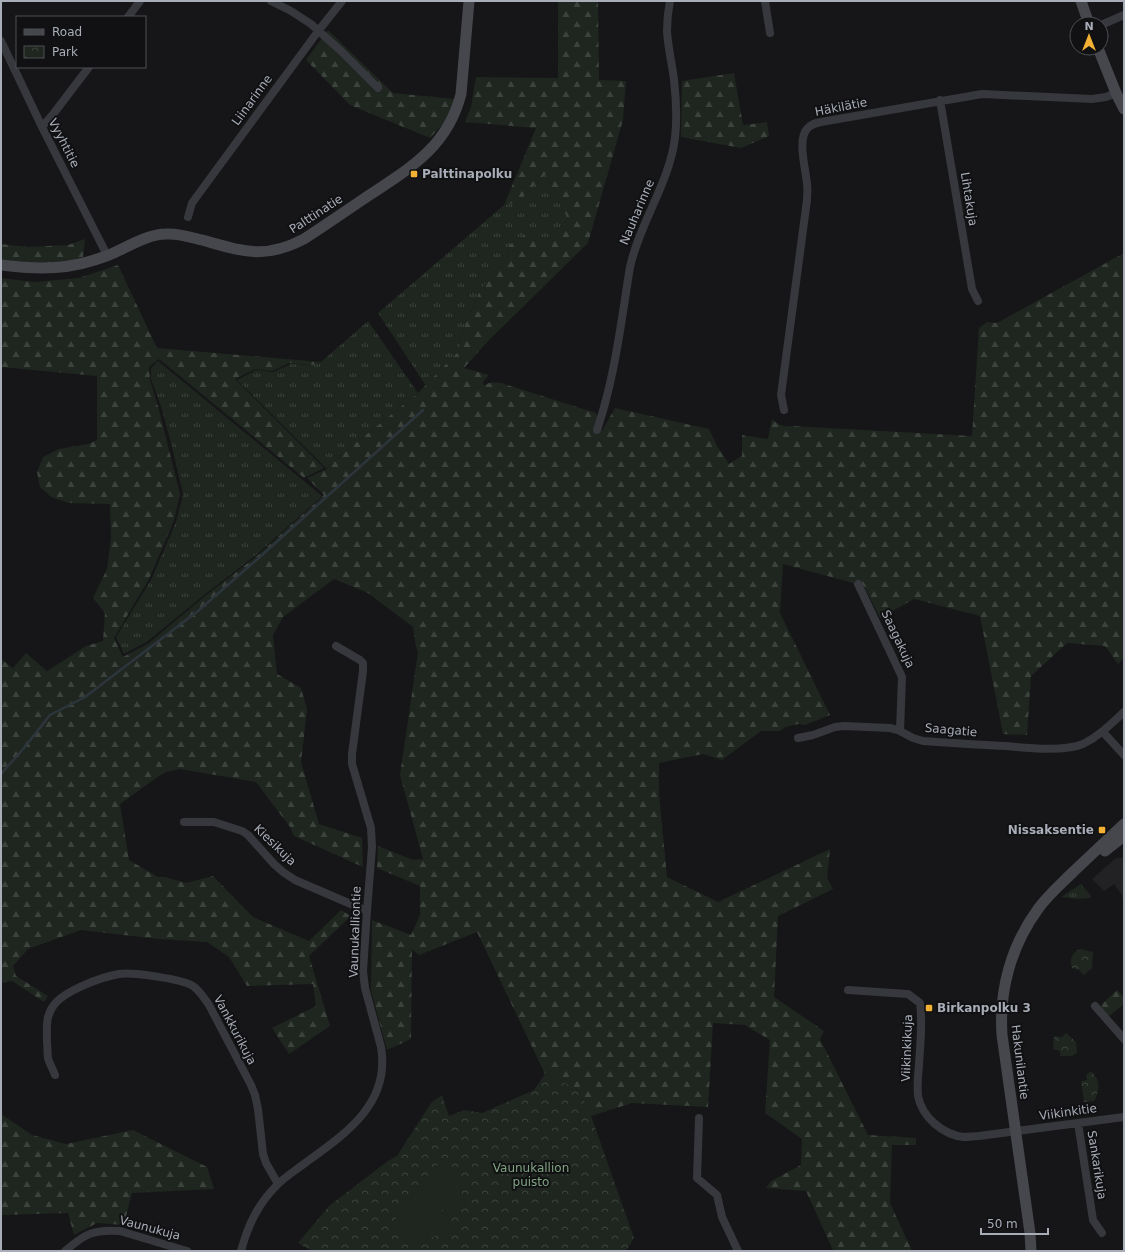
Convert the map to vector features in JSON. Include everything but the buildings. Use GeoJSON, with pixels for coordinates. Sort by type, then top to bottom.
{"type":"FeatureCollection","features":[{"type":"Feature","properties":{"kind":"street"},"geometry":{"type":"LineString","coordinates":[[129,16],[140,1]]}},
{"type":"Feature","properties":{"kind":"street"},"geometry":{"type":"LineString","coordinates":[[271,1],[291,11],[319,30],[378,88]]}},
{"type":"Feature","properties":{"kind":"street","name":"Liinarinne"},"geometry":{"type":"LineString","coordinates":[[188,217],[192,203],[342,1]]}},
{"type":"Feature","properties":{"kind":"street","name":"Palttinatie"},"geometry":{"type":"LineString","coordinates":[[1,265],[32,268],[76,266],[108,255],[147,238],[164,234],[176,234],[253,253],[270,252],[292,245],[317,231],[417,163],[443,136],[452,121],[461,94],[469,1]]}},
{"type":"Feature","properties":{"kind":"street","name":"Nauharinne"},"geometry":{"type":"LineString","coordinates":[[597,430],[603,412],[615,360],[632,254],[660,190],[670,164],[673,149],[676,119],[674,80],[667,30],[670,1]]}},
{"type":"Feature","properties":{"kind":"street"},"geometry":{"type":"LineString","coordinates":[[765,1],[770,33]]}},
{"type":"Feature","properties":{"kind":"street"},"geometry":{"type":"LineString","coordinates":[[1081,1],[1086,16]]}},
{"type":"Feature","properties":{"kind":"street"},"geometry":{"type":"LineString","coordinates":[[1109,22],[1124,16]]}},
{"type":"Feature","properties":{"kind":"street","name":"Vyyhtitie"},"geometry":{"type":"LineString","coordinates":[[1,41],[42,127],[108,255]]}},
{"type":"Feature","properties":{"kind":"street"},"geometry":{"type":"LineString","coordinates":[[1101,56],[1124,109]]}},
{"type":"Feature","properties":{"kind":"street"},"geometry":{"type":"LineString","coordinates":[[42,127],[88,68]]}},
{"type":"Feature","properties":{"kind":"street","name":"Häkilätie"},"geometry":{"type":"LineString","coordinates":[[784,410],[781,395],[807,200],[807,185],[802,149],[806,129],[821,122],[940,100],[982,94],[1092,99],[1106,97],[1116,92]]}},
{"type":"Feature","properties":{"kind":"street","name":"Lihtakuja"},"geometry":{"type":"LineString","coordinates":[[940,100],[972,289],[978,301]]}},
{"type":"Feature","properties":{"kind":"street","name":"Saagakuja"},"geometry":{"type":"LineString","coordinates":[[858,584],[902,677],[900,731]]}},
{"type":"Feature","properties":{"kind":"street","name":"Vaunukalliontie"},"geometry":{"type":"LineString","coordinates":[[241,1251],[251,1220],[265,1199],[278,1184],[344,1135],[358,1121],[376,1094],[383,1070],[382,1047],[365,988],[363,971],[366,911],[372,847],[371,828],[352,764],[363,663],[336,646]]}},
{"type":"Feature","properties":{"kind":"street","name":"Saagatie"},"geometry":{"type":"LineString","coordinates":[[798,738],[813,735],[835,727],[844,726],[890,728],[923,741],[1069,748],[1082,744],[1103,732],[1124,712]]}},
{"type":"Feature","properties":{"kind":"street"},"geometry":{"type":"LineString","coordinates":[[1103,732],[1124,755]]}},
{"type":"Feature","properties":{"kind":"street","name":"Kiesikuja"},"geometry":{"type":"LineString","coordinates":[[184,822],[214,822],[242,831],[248,835],[274,864],[295,880],[366,911]]}},
{"type":"Feature","properties":{"kind":"street","name":"Hakunilantie"},"geometry":{"type":"LineString","coordinates":[[1031,1251],[1030,1234],[1002,1035],[1003,992],[1012,958],[1021,937],[1038,909],[1055,889],[1124,824]]}},
{"type":"Feature","properties":{"kind":"street","name":"Hakunilantie"},"geometry":{"type":"LineString","coordinates":[[1055,889],[1124,836]]}},
{"type":"Feature","properties":{"kind":"street","name":"Vankkurikuja"},"geometry":{"type":"LineString","coordinates":[[55,1075],[48,1058],[47,1022],[49,1013],[54,1004],[66,994],[94,981],[119,974],[132,974],[177,980],[192,986],[209,1004],[251,1085],[258,1109],[263,1154],[266,1163],[278,1184]]}},
{"type":"Feature","properties":{"kind":"street","name":"Viikinkikuja"},"geometry":{"type":"LineString","coordinates":[[848,990],[908,994],[920,1003],[922,1020],[917,1084],[918,1097],[930,1120],[940,1128],[963,1137],[1016,1131]]}},
{"type":"Feature","properties":{"kind":"street"},"geometry":{"type":"LineString","coordinates":[[1096,1006],[1124,1039]]}},
{"type":"Feature","properties":{"kind":"street","name":"Viikinkitie"},"geometry":{"type":"LineString","coordinates":[[1016,1131],[1124,1117]]}},
{"type":"Feature","properties":{"kind":"street"},"geometry":{"type":"LineString","coordinates":[[699,1118],[697,1178],[717,1195],[722,1217],[738,1251]]}},
{"type":"Feature","properties":{"kind":"street","name":"Sankarikuja"},"geometry":{"type":"LineString","coordinates":[[1078,1123],[1093,1220],[1102,1233]]}},
{"type":"Feature","properties":{"kind":"street","name":"Vaunukuja"},"geometry":{"type":"LineString","coordinates":[[65,1251],[80,1238],[92,1232],[108,1230],[120,1231],[187,1251]]}},
{"type":"Feature","properties":{"kind":"shaded area"},"geometry":{"type":"Polygon","coordinates":[[[1124,857],[1124,909],[1122,895],[1114,884],[1104,891],[1092,879],[1116,858],[1124,857]]]}},
{"type":"Feature","properties":{"kind":"green space"},"geometry":{"type":"Polygon","coordinates":[[[558,1],[598,1],[599,80],[626,81],[623,120],[588,243],[488,341],[464,368],[489,375],[483,382],[484,385],[492,382],[501,383],[596,413],[602,431],[615,408],[709,429],[717,446],[729,464],[742,456],[742,435],[768,439],[772,419],[783,426],[972,436],[979,328],[987,322],[997,323],[1124,253],[1124,658],[1118,664],[1105,646],[1067,643],[1031,676],[1027,735],[1003,734],[980,616],[914,599],[880,618],[864,586],[783,564],[780,613],[830,715],[805,725],[798,724],[785,727],[780,731],[761,731],[722,760],[703,754],[659,763],[659,794],[667,877],[718,902],[830,849],[827,878],[833,889],[778,916],[774,997],[824,1031],[820,1039],[868,1135],[916,1138],[916,1145],[892,1145],[890,1203],[912,1251],[833,1250],[806,1191],[766,1188],[771,1181],[801,1165],[802,1139],[765,1113],[770,1040],[745,1025],[713,1023],[708,1107],[632,1103],[591,1116],[578,1089],[545,1074],[477,932],[419,955],[412,949],[411,1039],[387,1050],[371,991],[372,920],[411,935],[420,915],[420,886],[377,868],[378,846],[413,860],[423,859],[400,775],[418,652],[413,627],[368,593],[334,579],[283,617],[273,635],[277,674],[301,688],[307,709],[301,762],[319,824],[362,838],[363,867],[294,836],[290,827],[256,782],[180,769],[166,772],[159,776],[120,804],[129,860],[158,877],[165,877],[186,883],[213,876],[253,917],[309,941],[341,910],[351,916],[309,956],[330,1026],[289,1054],[272,1028],[316,1006],[313,984],[247,986],[229,957],[207,942],[158,939],[81,930],[28,949],[13,966],[16,976],[48,996],[44,1002],[12,981],[1,983],[1,659],[13,668],[26,653],[47,671],[86,646],[103,641],[105,613],[93,598],[107,569],[111,538],[110,504],[69,503],[51,497],[40,487],[37,472],[43,457],[59,449],[88,444],[97,440],[97,376],[1,367],[1,278],[34,282],[79,278],[118,265],[157,348],[321,362],[314,365],[289,363],[272,371],[255,369],[235,379],[324,468],[304,478],[159,359],[149,367],[150,380],[180,494],[174,521],[149,579],[114,638],[123,657],[149,643],[205,596],[257,556],[324,495],[307,478],[327,469],[347,450],[418,393],[460,350],[461,335],[480,290],[507,259],[509,245],[529,232],[544,242],[568,219],[546,174],[518,202],[504,205],[536,128],[465,122],[471,107],[476,77],[558,78],[558,1]]]}},
{"type":"Feature","properties":{"kind":"green space"},"geometry":{"type":"Polygon","coordinates":[[[328,30],[393,93],[455,99],[446,121],[430,138],[350,105],[306,60],[328,30]]]}},
{"type":"Feature","properties":{"kind":"green space"},"geometry":{"type":"Polygon","coordinates":[[[734,73],[743,125],[767,122],[769,136],[741,148],[681,137],[682,81],[734,73]]]}},
{"type":"Feature","properties":{"kind":"green space"},"geometry":{"type":"Polygon","coordinates":[[[546,174],[568,219],[544,243],[509,245],[507,259],[480,290],[461,335],[460,350],[426,386],[378,313],[504,205],[518,202],[546,174]]]}},
{"type":"Feature","properties":{"kind":"green space"},"geometry":{"type":"Polygon","coordinates":[[[85,239],[83,257],[58,264],[33,264],[1,260],[1,244],[28,247],[68,245],[85,239]]]}},
{"type":"Feature","properties":{"kind":"green space"},"geometry":{"type":"Polygon","coordinates":[[[368,321],[418,393],[347,450],[327,469],[237,380],[256,370],[273,372],[291,364],[314,365],[321,362],[368,321]]]}},
{"type":"Feature","properties":{"kind":"green space"},"geometry":{"type":"Polygon","coordinates":[[[158,361],[322,496],[256,555],[148,641],[124,654],[116,637],[151,580],[176,522],[183,494],[161,406],[151,379],[151,368],[158,361]]]}},
{"type":"Feature","properties":{"kind":"green space"},"geometry":{"type":"Polygon","coordinates":[[[1081,884],[1091,896],[1090,898],[1077,899],[1061,897],[1081,884]]]}},
{"type":"Feature","properties":{"kind":"green space"},"geometry":{"type":"Polygon","coordinates":[[[1080,949],[1093,952],[1092,968],[1084,975],[1079,970],[1072,968],[1071,965],[1073,954],[1080,949]]]}},
{"type":"Feature","properties":{"kind":"green space"},"geometry":{"type":"Polygon","coordinates":[[[1117,990],[1124,997],[1124,1004],[1108,1017],[1101,1005],[1117,990]]]}},
{"type":"Feature","properties":{"kind":"green space"},"geometry":{"type":"Polygon","coordinates":[[[1066,1033],[1076,1042],[1077,1053],[1072,1056],[1060,1056],[1060,1051],[1053,1049],[1054,1036],[1062,1037],[1066,1033]]]}},
{"type":"Feature","properties":{"kind":"green space"},"geometry":{"type":"Polygon","coordinates":[[[1091,1071],[1098,1081],[1097,1093],[1094,1101],[1084,1102],[1081,1081],[1087,1080],[1086,1075],[1091,1071]]]}},
{"type":"Feature","properties":{"kind":"green space","name":"Vaunukallion puisto"},"geometry":{"type":"Polygon","coordinates":[[[545,1074],[578,1089],[589,1110],[634,1238],[626,1251],[312,1251],[298,1243],[329,1206],[388,1161],[397,1156],[431,1103],[442,1095],[449,1116],[464,1110],[482,1113],[534,1090],[545,1074]]]}},
{"type":"Feature","properties":{"kind":"green space"},"geometry":{"type":"Polygon","coordinates":[[[1,1114],[32,1135],[66,1144],[133,1130],[207,1167],[214,1189],[132,1193],[124,1225],[97,1223],[74,1235],[68,1213],[1,1215],[1,1114]]]}},
{"type":"Feature","properties":{"kind":"green space"},"geometry":{"type":"Polygon","coordinates":[[[449,1161],[467,1206],[445,1215],[426,1170],[449,1161]]]}},
{"type":"Feature","properties":{"kind":"green space"},"geometry":{"type":"Polygon","coordinates":[[[432,1185],[450,1230],[428,1239],[418,1214],[428,1240],[410,1247],[394,1214],[402,1211],[402,1203],[411,1198],[410,1194],[432,1185]]]}},
{"type":"Feature","properties":{"kind":"waterway"},"geometry":{"type":"LineString","coordinates":[[1,774],[50,715],[85,697],[198,611],[423,410]]}},
{"type":"Feature","properties":{"kind":"place","name":"Palttinapolku"},"geometry":{"type":"Point","coordinates":[414,174]}},
{"type":"Feature","properties":{"kind":"place","name":"Nissaksentie"},"geometry":{"type":"Point","coordinates":[1102,830]}},
{"type":"Feature","properties":{"kind":"place","name":"Birkanpolku 3"},"geometry":{"type":"Point","coordinates":[929,1008]}}]}
